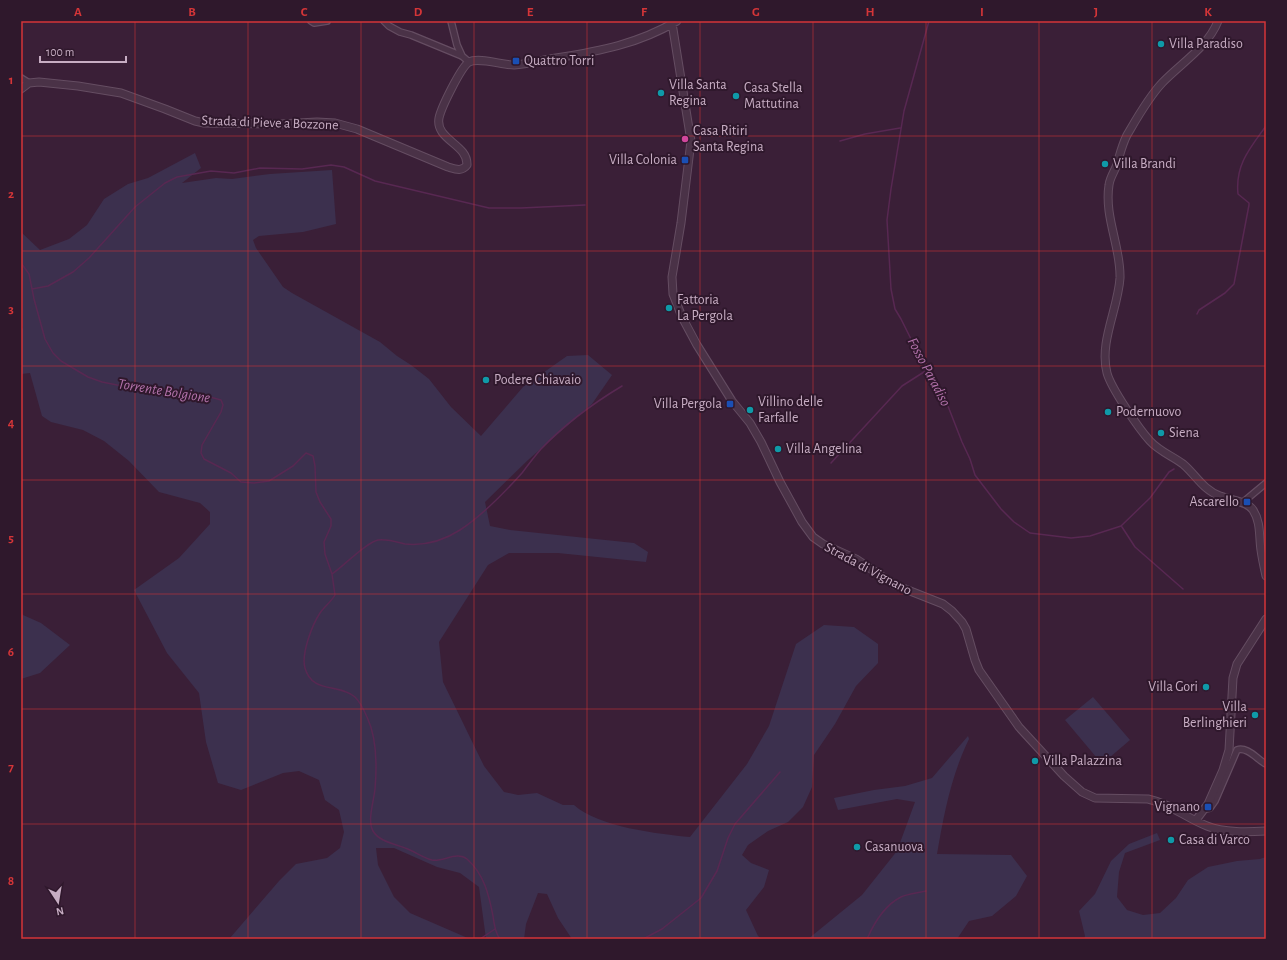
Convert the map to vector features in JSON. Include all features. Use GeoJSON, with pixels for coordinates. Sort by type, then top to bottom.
{"type":"FeatureCollection","features":[{"type":"Feature","properties":{"kind":"street"},"geometry":{"type":"LineString","coordinates":[[311,21],[327,21]]}},
{"type":"Feature","properties":{"kind":"street"},"geometry":{"type":"LineString","coordinates":[[384,21],[389,26],[400,32],[462,56],[469,62],[477,61],[514,65],[598,51],[623,45],[675,22]]}},
{"type":"Feature","properties":{"kind":"street"},"geometry":{"type":"LineString","coordinates":[[451,21],[457,46],[462,56]]}},
{"type":"Feature","properties":{"kind":"street"},"geometry":{"type":"LineString","coordinates":[[1218,21],[1209,37],[1162,83],[1144,108],[1124,141],[1110,179],[1108,186],[1108,203],[1120,276],[1106,348],[1105,363],[1107,375],[1111,384],[1151,442],[1183,465],[1208,490],[1250,506],[1257,518],[1261,555],[1266,576]]}},
{"type":"Feature","properties":{"kind":"street","name":"Strada di Vignano"},"geometry":{"type":"LineString","coordinates":[[675,22],[691,139],[681,223],[671,284],[672,291],[676,305],[691,334],[732,401],[750,422],[787,496],[809,533],[823,544],[856,559],[895,586],[943,604],[952,611],[966,629],[979,670],[1019,727],[1064,776],[1082,792],[1095,798],[1142,799],[1155,801],[1178,810],[1208,827],[1218,829],[1266,831]]}},
{"type":"Feature","properties":{"kind":"street","name":"Strada di Pieve a Bozzone"},"geometry":{"type":"LineString","coordinates":[[29,83],[39,82],[63,84],[116,92],[204,123],[335,123],[357,129],[448,167],[460,170],[465,168],[467,165],[466,156],[443,134],[440,128],[439,120],[459,75],[469,62]]}},
{"type":"Feature","properties":{"kind":"street"},"geometry":{"type":"LineString","coordinates":[[21,78],[29,83],[21,89]]}},
{"type":"Feature","properties":{"kind":"street"},"geometry":{"type":"LineString","coordinates":[[1242,503],[1266,483]]}},
{"type":"Feature","properties":{"kind":"street"},"geometry":{"type":"LineString","coordinates":[[1196,820],[1204,809],[1220,776],[1229,750],[1235,668],[1266,619]]}},
{"type":"Feature","properties":{"kind":"street"},"geometry":{"type":"LineString","coordinates":[[1204,809],[1210,808],[1215,801],[1237,750],[1245,749],[1266,764]]}},
{"type":"Feature","properties":{"kind":"shaded area"},"geometry":{"type":"Polygon","coordinates":[[[195,153],[201,168],[182,183],[216,178],[232,179],[270,174],[332,170],[336,224],[303,232],[259,236],[253,240],[256,248],[283,287],[380,342],[411,365],[429,379],[451,407],[481,436],[523,387],[567,356],[588,355],[612,375],[592,404],[528,460],[485,502],[490,526],[510,530],[634,543],[648,552],[646,562],[558,553],[509,553],[488,565],[439,642],[443,682],[484,766],[504,792],[518,795],[537,793],[563,805],[574,805],[585,813],[613,824],[662,834],[690,837],[747,764],[769,726],[796,644],[824,625],[854,627],[878,644],[878,663],[856,686],[835,724],[814,755],[812,787],[803,807],[788,822],[768,831],[748,845],[742,855],[751,863],[769,870],[764,887],[746,910],[758,936],[762,939],[572,939],[558,918],[547,894],[538,893],[526,924],[524,939],[486,939],[479,887],[460,873],[437,867],[394,848],[376,848],[378,865],[394,897],[410,913],[470,939],[230,939],[279,881],[296,864],[327,858],[340,848],[344,832],[339,810],[325,800],[319,780],[299,771],[283,773],[241,790],[218,783],[206,742],[199,693],[167,653],[134,590],[179,558],[210,524],[210,512],[200,503],[159,492],[129,461],[104,441],[83,430],[51,422],[42,416],[30,373],[21,374],[21,329],[23,328],[21,232],[40,250],[69,239],[87,225],[104,199],[128,184],[148,178],[195,153]]]}},
{"type":"Feature","properties":{"kind":"shaded area"},"geometry":{"type":"Polygon","coordinates":[[[21,612],[23,615],[41,623],[70,645],[40,673],[21,679],[21,612]]]}},
{"type":"Feature","properties":{"kind":"shaded area"},"geometry":{"type":"Polygon","coordinates":[[[1093,697],[1130,740],[1102,764],[1065,720],[1093,697]]]}},
{"type":"Feature","properties":{"kind":"shaded area"},"geometry":{"type":"Polygon","coordinates":[[[968,736],[969,739],[957,767],[949,795],[937,854],[1011,855],[1027,876],[1016,896],[992,916],[969,921],[957,939],[808,939],[862,895],[897,851],[915,802],[897,799],[838,810],[834,798],[874,790],[905,786],[932,778],[968,736]]]}},
{"type":"Feature","properties":{"kind":"shaded area"},"geometry":{"type":"Polygon","coordinates":[[[1157,833],[1160,840],[1125,853],[1119,872],[1117,897],[1127,910],[1143,915],[1160,913],[1176,898],[1188,880],[1208,867],[1266,857],[1266,939],[1084,939],[1085,936],[1079,911],[1095,894],[1111,861],[1129,844],[1157,833]]]}},
{"type":"Feature","properties":{"kind":"waterway","name":"Fosso Paradiso"},"geometry":{"type":"LineString","coordinates":[[929,21],[904,111],[891,189],[887,220],[891,289],[895,309],[946,401],[975,475],[1001,509],[1014,522],[1030,533],[1071,538],[1090,536],[1121,526],[1150,498],[1169,472],[1174,469]]}},
{"type":"Feature","properties":{"kind":"waterway"},"geometry":{"type":"LineString","coordinates":[[1197,314],[1199,310],[1225,293],[1234,284],[1249,205],[1249,203],[1238,194],[1239,174],[1245,157],[1266,126]]}},
{"type":"Feature","properties":{"kind":"waterway"},"geometry":{"type":"LineString","coordinates":[[840,141],[865,134],[900,128]]}},
{"type":"Feature","properties":{"kind":"waterway"},"geometry":{"type":"LineString","coordinates":[[32,289],[48,286],[73,272],[89,258],[135,207],[165,183],[177,177],[211,171],[234,173],[260,168],[302,169],[331,165],[344,167],[375,181],[489,208],[585,205]]}},
{"type":"Feature","properties":{"kind":"waterway","name":"Torrente Bolgione"},"geometry":{"type":"LineString","coordinates":[[21,263],[29,274],[45,339],[53,353],[61,361],[88,377],[102,382],[117,385],[163,389],[221,400],[223,405],[221,412],[202,445],[201,453],[204,459],[231,473],[241,482],[254,483],[269,481],[293,466],[306,453],[313,456],[316,492],[320,502],[331,519],[331,526],[324,542],[325,554],[332,574],[335,595],[320,613],[311,632],[306,648],[304,662],[305,668],[314,682],[341,690],[355,697],[359,701],[367,717],[373,734],[376,752],[375,789],[371,816],[371,827],[373,831],[385,841],[432,860],[441,860],[454,856],[467,859],[478,871],[485,885],[490,900],[495,928],[500,939]]}},
{"type":"Feature","properties":{"kind":"waterway"},"geometry":{"type":"LineString","coordinates":[[831,463],[902,386],[927,370]]}},
{"type":"Feature","properties":{"kind":"waterway"},"geometry":{"type":"LineString","coordinates":[[332,574],[367,545],[378,540],[388,540],[405,544],[420,544],[441,540],[460,530],[477,518],[501,496],[541,449],[560,431],[590,407],[622,386]]}},
{"type":"Feature","properties":{"kind":"waterway"},"geometry":{"type":"LineString","coordinates":[[1122,527],[1135,547],[1183,589]]}},
{"type":"Feature","properties":{"kind":"waterway"},"geometry":{"type":"LineString","coordinates":[[643,939],[662,929],[701,898],[717,871],[728,838],[735,824],[780,772]]}},
{"type":"Feature","properties":{"kind":"waterway"},"geometry":{"type":"LineString","coordinates":[[867,939],[877,921],[895,900],[910,894],[926,891]]}},
{"type":"Feature","properties":{"kind":"waterway"},"geometry":{"type":"LineString","coordinates":[[480,939],[495,929]]}},
{"type":"Feature","properties":{"kind":"place","name":"Villa Paradiso"},"geometry":{"type":"Point","coordinates":[1161,44]}},
{"type":"Feature","properties":{"kind":"place","name":"Quattro Torri"},"geometry":{"type":"Point","coordinates":[516,61]}},
{"type":"Feature","properties":{"kind":"place","name":"Villa Santa Regina"},"geometry":{"type":"Point","coordinates":[661,93]}},
{"type":"Feature","properties":{"kind":"place","name":"Casa Stella Mattutina"},"geometry":{"type":"Point","coordinates":[736,96]}},
{"type":"Feature","properties":{"kind":"place","name":"Casa Ritiri Santa Regina"},"geometry":{"type":"Point","coordinates":[685,139]}},
{"type":"Feature","properties":{"kind":"place","name":"Villa Colonia"},"geometry":{"type":"Point","coordinates":[685,160]}},
{"type":"Feature","properties":{"kind":"place","name":"Villa Brandi"},"geometry":{"type":"Point","coordinates":[1105,164]}},
{"type":"Feature","properties":{"kind":"place","name":"Fattoria La Pergola"},"geometry":{"type":"Point","coordinates":[669,308]}},
{"type":"Feature","properties":{"kind":"place","name":"Podere Chiavaio"},"geometry":{"type":"Point","coordinates":[486,380]}},
{"type":"Feature","properties":{"kind":"place","name":"Villa Pergola"},"geometry":{"type":"Point","coordinates":[730,404]}},
{"type":"Feature","properties":{"kind":"place","name":"Villino delle Farfalle"},"geometry":{"type":"Point","coordinates":[750,410]}},
{"type":"Feature","properties":{"kind":"place","name":"Podernuovo"},"geometry":{"type":"Point","coordinates":[1108,412]}},
{"type":"Feature","properties":{"kind":"place","name":"Siena"},"geometry":{"type":"Point","coordinates":[1161,433]}},
{"type":"Feature","properties":{"kind":"place","name":"Villa Angelina"},"geometry":{"type":"Point","coordinates":[778,449]}},
{"type":"Feature","properties":{"kind":"place","name":"Ascarello"},"geometry":{"type":"Point","coordinates":[1247,502]}},
{"type":"Feature","properties":{"kind":"place","name":"Villa Gori"},"geometry":{"type":"Point","coordinates":[1206,687]}},
{"type":"Feature","properties":{"kind":"place","name":"Villa Berlinghieri"},"geometry":{"type":"Point","coordinates":[1255,715]}},
{"type":"Feature","properties":{"kind":"place","name":"Villa Palazzina"},"geometry":{"type":"Point","coordinates":[1035,761]}},
{"type":"Feature","properties":{"kind":"place","name":"Vignano"},"geometry":{"type":"Point","coordinates":[1208,807]}},
{"type":"Feature","properties":{"kind":"place","name":"Casa di Varco"},"geometry":{"type":"Point","coordinates":[1171,840]}},
{"type":"Feature","properties":{"kind":"place","name":"Casanuova"},"geometry":{"type":"Point","coordinates":[857,847]}}]}
